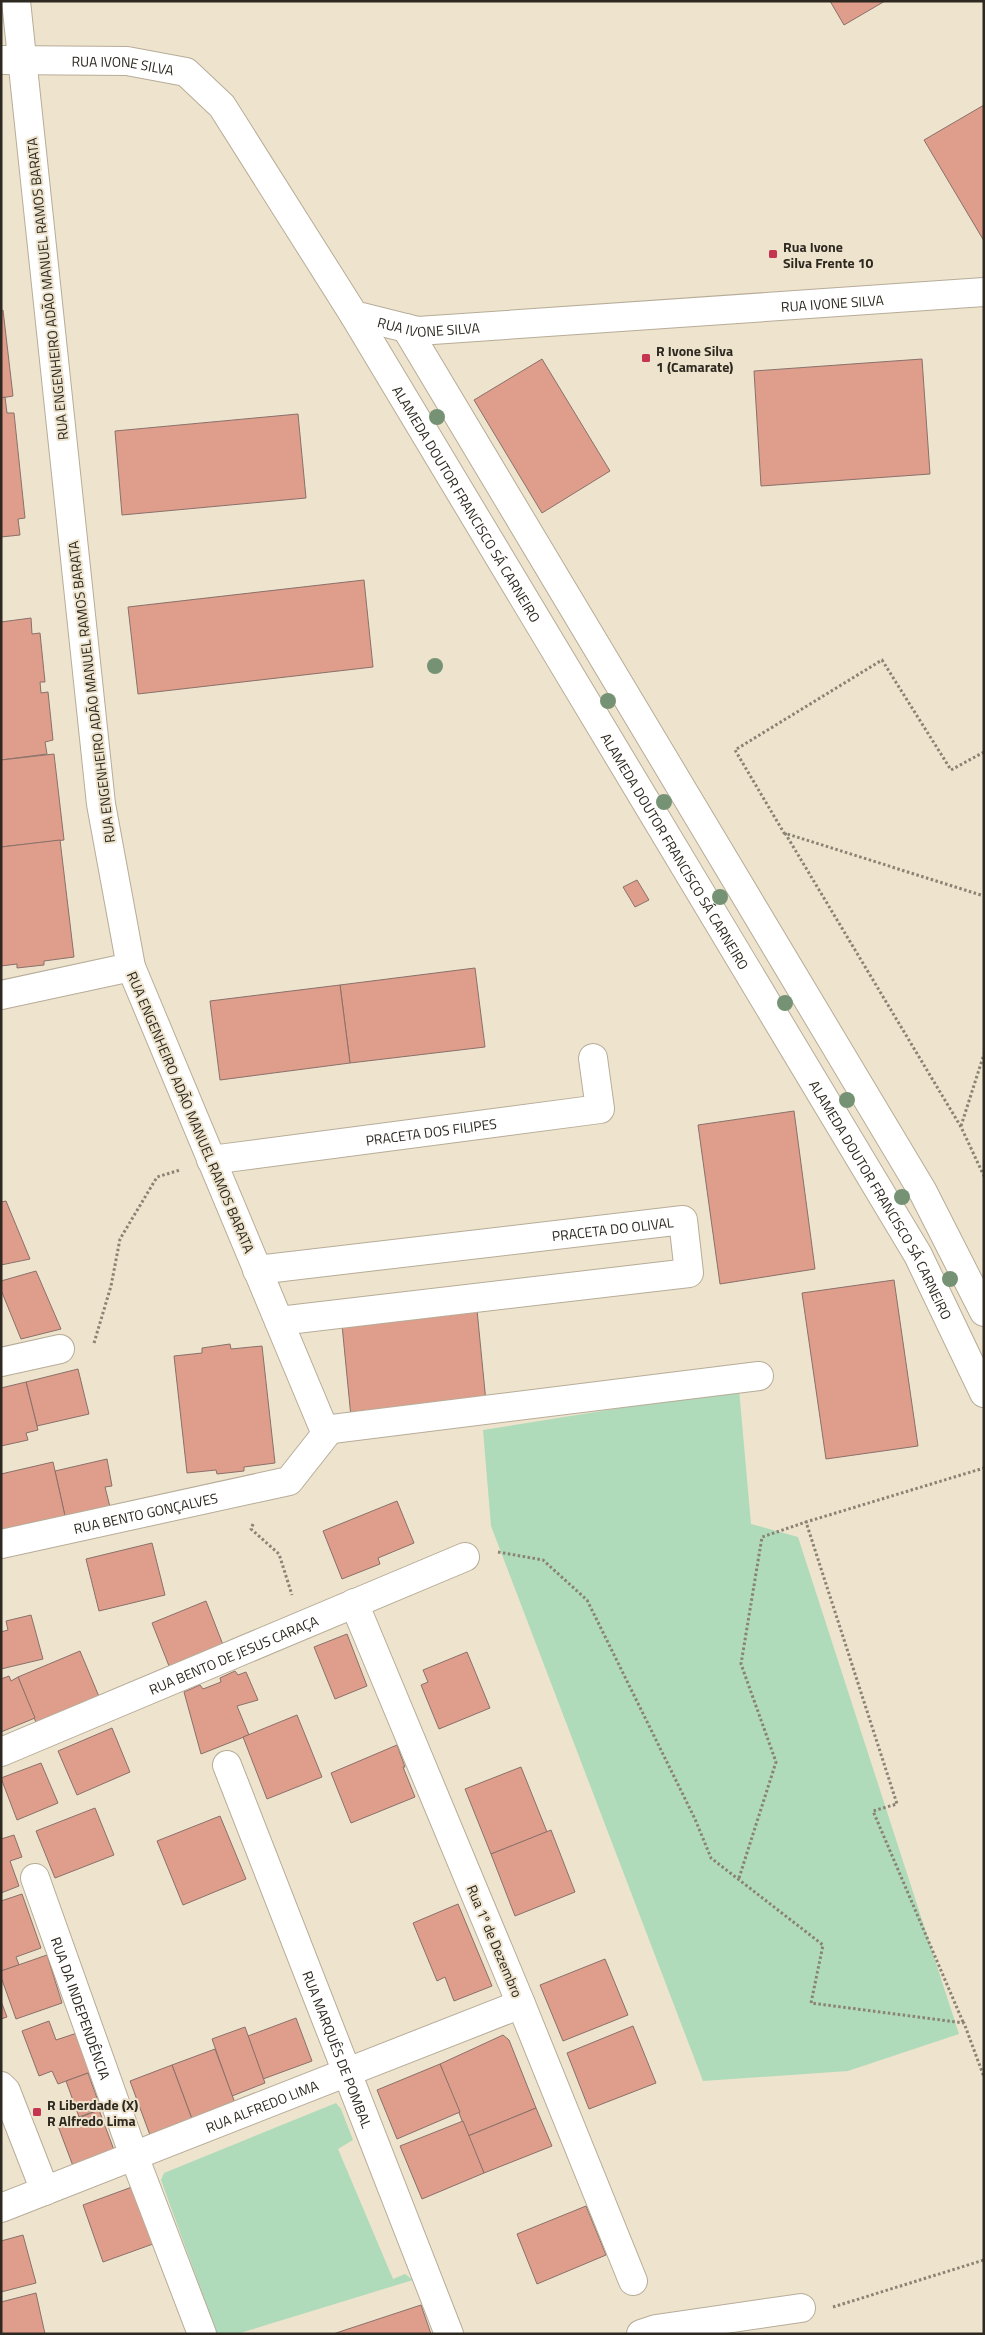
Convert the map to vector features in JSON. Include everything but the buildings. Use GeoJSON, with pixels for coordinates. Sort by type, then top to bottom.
{"type":"FeatureCollection","features":[{"type":"Feature","properties":{"kind":"street","name":"RUA ENGENHEIRO ADÃO MANUEL RAMOS BARATA"},"geometry":{"type":"LineString","coordinates":[[16,1],[12,60],[101,804],[131,967],[324,1430]]}},
{"type":"Feature","properties":{"kind":"street","name":"RUA IVONE SILVA"},"geometry":{"type":"LineString","coordinates":[[12,60],[127,61],[186,72],[222,106],[354,315],[418,331],[984,292]]}},
{"type":"Feature","properties":{"kind":"street","name":"ALAMEDA DOUTOR FRANCISCO SÁ CARNEIRO"},"geometry":{"type":"LineString","coordinates":[[354,315],[918,1255],[984,1393]]}},
{"type":"Feature","properties":{"kind":"street"},"geometry":{"type":"LineString","coordinates":[[406,328],[924,1192],[984,1312]]}},
{"type":"Feature","properties":{"kind":"street"},"geometry":{"type":"LineString","coordinates":[[1,995],[131,967]]}},
{"type":"Feature","properties":{"kind":"street","name":"PRACETA DOS FILIPES"},"geometry":{"type":"LineString","coordinates":[[211,1160],[600,1109],[592,1058]]}},
{"type":"Feature","properties":{"kind":"street","name":"PRACETA DO OLIVAL"},"geometry":{"type":"LineString","coordinates":[[257,1270],[683,1220],[689,1273],[279,1321]]}},
{"type":"Feature","properties":{"kind":"street"},"geometry":{"type":"LineString","coordinates":[[1,1362],[60,1349]]}},
{"type":"Feature","properties":{"kind":"street"},"geometry":{"type":"LineString","coordinates":[[324,1430],[759,1376]]}},
{"type":"Feature","properties":{"kind":"street","name":"RUA BENTO GONÇALVES"},"geometry":{"type":"LineString","coordinates":[[1,1544],[289,1481],[326,1434],[324,1430]]}},
{"type":"Feature","properties":{"kind":"street","name":"RUA BENTO DE JESUS CARAÇA"},"geometry":{"type":"LineString","coordinates":[[1,1752],[465,1557]]}},
{"type":"Feature","properties":{"kind":"street","name":"Rua 1º de Dezembro"},"geometry":{"type":"LineString","coordinates":[[354,1603],[521,2004],[633,2281]]}},
{"type":"Feature","properties":{"kind":"street","name":"RUA MARQUÊS DE POMBAL"},"geometry":{"type":"LineString","coordinates":[[227,1765],[449,2334]]}},
{"type":"Feature","properties":{"kind":"street","name":"RUA DA INDEPENDÊNCIA"},"geometry":{"type":"LineString","coordinates":[[35,1878],[134,2156],[202,2334]]}},
{"type":"Feature","properties":{"kind":"street","name":"RUA ALFREDO LIMA"},"geometry":{"type":"LineString","coordinates":[[2,2207],[521,2004]]}},
{"type":"Feature","properties":{"kind":"street"},"geometry":{"type":"LineString","coordinates":[[1,2086],[6,2091],[45,2191]]}},
{"type":"Feature","properties":{"kind":"street"},"geometry":{"type":"LineString","coordinates":[[641,2334],[656,2329],[801,2308]]}},
{"type":"Feature","properties":{"kind":"path"},"geometry":{"type":"LineString","coordinates":[[984,752],[952,770],[882,660],[735,750],[961,1127],[984,1176]]}},
{"type":"Feature","properties":{"kind":"path"},"geometry":{"type":"LineString","coordinates":[[784,833],[984,896]]}},
{"type":"Feature","properties":{"kind":"path"},"geometry":{"type":"LineString","coordinates":[[961,1127],[984,1054]]}},
{"type":"Feature","properties":{"kind":"path"},"geometry":{"type":"LineString","coordinates":[[92,1352],[111,1286],[120,1239],[156,1177],[211,1160]]}},
{"type":"Feature","properties":{"kind":"path"},"geometry":{"type":"LineString","coordinates":[[739,1878],[776,1762],[741,1664],[762,1537],[984,1468]]}},
{"type":"Feature","properties":{"kind":"path"},"geometry":{"type":"LineString","coordinates":[[259,1488],[260,1512],[251,1529],[279,1554],[302,1625]]}},
{"type":"Feature","properties":{"kind":"path"},"geometry":{"type":"LineString","coordinates":[[806,1522],[897,1804],[873,1811],[964,2023],[984,2077]]}},
{"type":"Feature","properties":{"kind":"path"},"geometry":{"type":"LineString","coordinates":[[465,1557],[474,1561],[500,1551],[543,1560],[587,1600],[695,1819],[711,1858],[823,1945],[811,2003],[964,2023]]}},
{"type":"Feature","properties":{"kind":"path"},"geometry":{"type":"LineString","coordinates":[[801,2308],[822,2310],[984,2260]]}},
{"type":"Feature","properties":{"kind":"green space"},"geometry":{"type":"Polygon","coordinates":[[[739,1389],[751,1524],[798,1537],[959,2034],[848,2071],[703,2081],[491,1526],[483,1430],[739,1389]]]}},
{"type":"Feature","properties":{"kind":"green space"},"geometry":{"type":"Polygon","coordinates":[[[336,2103],[341,2109],[353,2140],[338,2149],[393,2279],[405,2274],[413,2280],[237,2334],[217,2334],[161,2180],[164,2173],[336,2103]]]}},
{"type":"Feature","properties":{"kind":"place","name":"Rua Ivone Silva Frente 10"},"geometry":{"type":"Point","coordinates":[773,254]}},
{"type":"Feature","properties":{"kind":"place","name":"R Ivone Silva 1 (Camarate)"},"geometry":{"type":"Point","coordinates":[646,358]}},
{"type":"Feature","properties":{"kind":"place","name":"R Liberdade (X) R Alfredo Lima"},"geometry":{"type":"Point","coordinates":[37,2112]}}]}
